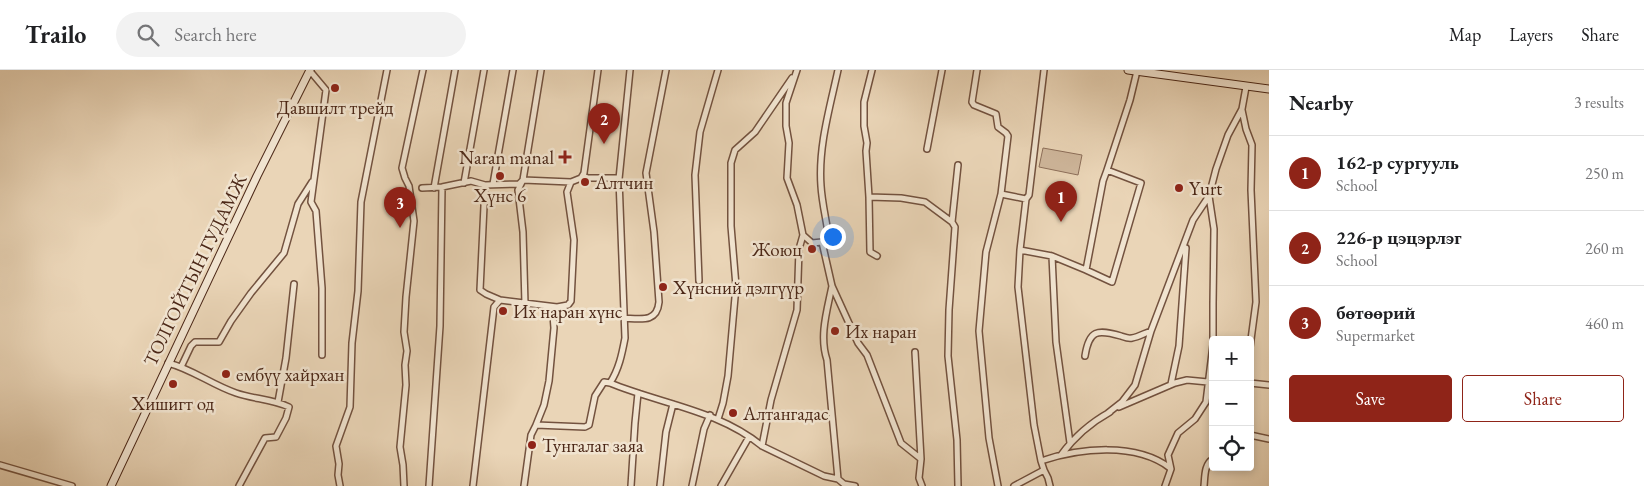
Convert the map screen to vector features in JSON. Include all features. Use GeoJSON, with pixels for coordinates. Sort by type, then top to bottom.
{"type":"FeatureCollection","features":[{"type":"Feature","properties":{"kind":"main road"},"geometry":{"type":"LineString","coordinates":[[1128,70],[1246,87],[1268,87]]}},
{"type":"Feature","properties":{"kind":"main road","name":"ТОЛГОЙТЫН ГУДАМЖ"},"geometry":{"type":"LineString","coordinates":[[111,486],[168,363],[310,71]]}},
{"type":"Feature","properties":{"kind":"street"},"geometry":{"type":"LineString","coordinates":[[340,486],[336,446],[350,407],[352,343],[358,291],[361,202],[387,70]]}},
{"type":"Feature","properties":{"kind":"street"},"geometry":{"type":"LineString","coordinates":[[404,486],[400,447],[406,384],[407,351],[404,332],[414,220],[409,186],[404,178],[402,168],[422,70]]}},
{"type":"Feature","properties":{"kind":"street"},"geometry":{"type":"LineString","coordinates":[[434,188],[455,70]]}},
{"type":"Feature","properties":{"kind":"street"},"geometry":{"type":"LineString","coordinates":[[464,183],[484,70]]}},
{"type":"Feature","properties":{"kind":"street"},"geometry":{"type":"LineString","coordinates":[[493,184],[512,70]]}},
{"type":"Feature","properties":{"kind":"street"},"geometry":{"type":"LineString","coordinates":[[525,304],[523,232],[518,190],[523,180],[541,70]]}},
{"type":"Feature","properties":{"kind":"street"},"geometry":{"type":"LineString","coordinates":[[422,188],[442,187],[471,181],[485,185],[520,184],[523,180],[576,182],[583,176],[598,70]]}},
{"type":"Feature","properties":{"kind":"street"},"geometry":{"type":"LineString","coordinates":[[610,383],[617,372],[622,358],[625,338],[619,178],[630,70]]}},
{"type":"Feature","properties":{"kind":"street"},"geometry":{"type":"LineString","coordinates":[[624,318],[651,318],[659,309],[654,232],[646,173],[666,70]]}},
{"type":"Feature","properties":{"kind":"street"},"geometry":{"type":"LineString","coordinates":[[699,281],[695,175],[700,132],[718,70]]}},
{"type":"Feature","properties":{"kind":"street"},"geometry":{"type":"LineString","coordinates":[[796,72],[786,103],[787,178],[797,204],[804,235],[812,243],[829,240],[821,185],[822,157],[825,130],[838,70]]}},
{"type":"Feature","properties":{"kind":"street"},"geometry":{"type":"LineString","coordinates":[[872,70],[864,102],[864,126],[867,143],[870,252],[877,256]]}},
{"type":"Feature","properties":{"kind":"street"},"geometry":{"type":"LineString","coordinates":[[927,149],[942,70]]}},
{"type":"Feature","properties":{"kind":"street"},"geometry":{"type":"LineString","coordinates":[[977,70],[972,102],[974,106],[996,114],[998,127],[1008,136],[1001,194],[986,252],[979,331],[989,438],[998,486]]}},
{"type":"Feature","properties":{"kind":"street"},"geometry":{"type":"LineString","coordinates":[[1044,70],[1029,195],[1026,198],[1018,287],[1034,425],[1041,461],[1050,486]]}},
{"type":"Feature","properties":{"kind":"street"},"geometry":{"type":"LineString","coordinates":[[310,71],[326,90],[311,202],[316,211],[322,288],[322,355]]}},
{"type":"Feature","properties":{"kind":"street"},"geometry":{"type":"LineString","coordinates":[[1086,270],[1103,181],[1130,100],[1142,71]]}},
{"type":"Feature","properties":{"kind":"street"},"geometry":{"type":"LineString","coordinates":[[718,419],[728,376],[736,286],[731,226],[731,164],[735,150],[755,132],[796,72]]}},
{"type":"Feature","properties":{"kind":"street"},"geometry":{"type":"LineString","coordinates":[[1108,413],[1122,402],[1135,385],[1151,331],[1193,220],[1209,196],[1228,135],[1242,109],[1246,87]]}},
{"type":"Feature","properties":{"kind":"street"},"geometry":{"type":"LineString","coordinates":[[1242,109],[1246,129],[1252,144],[1251,190],[1256,302],[1251,336]]}},
{"type":"Feature","properties":{"kind":"street"},"geometry":{"type":"LineString","coordinates":[[952,222],[958,164]]}},
{"type":"Feature","properties":{"kind":"street"},"geometry":{"type":"LineString","coordinates":[[1020,250],[1052,256],[1110,282],[1114,281],[1141,183],[1107,170]]}},
{"type":"Feature","properties":{"kind":"street"},"geometry":{"type":"LineString","coordinates":[[583,176],[588,178],[619,178]]}},
{"type":"Feature","properties":{"kind":"street"},"geometry":{"type":"LineString","coordinates":[[181,366],[195,342],[219,342],[251,293],[284,253],[298,204],[314,180]]}},
{"type":"Feature","properties":{"kind":"street"},"geometry":{"type":"LineString","coordinates":[[485,185],[480,290],[500,300],[557,307],[568,305],[571,301],[574,240],[567,192],[572,182]]}},
{"type":"Feature","properties":{"kind":"street"},"geometry":{"type":"LineString","coordinates":[[429,486],[440,326],[442,187]]}},
{"type":"Feature","properties":{"kind":"street"},"geometry":{"type":"LineString","coordinates":[[1001,194],[1026,198]]}},
{"type":"Feature","properties":{"kind":"street"},"geometry":{"type":"LineString","coordinates":[[1165,486],[1171,469],[1168,455],[1178,433],[1195,419],[1206,402],[1212,345],[1214,228],[1209,196]]}},
{"type":"Feature","properties":{"kind":"street"},"geometry":{"type":"LineString","coordinates":[[869,197],[901,198],[924,202],[952,222],[955,227],[948,356],[957,440],[958,486]]}},
{"type":"Feature","properties":{"kind":"street"},"geometry":{"type":"LineString","coordinates":[[762,446],[771,400],[797,310],[798,249],[804,235]]}},
{"type":"Feature","properties":{"kind":"street"},"geometry":{"type":"LineString","coordinates":[[822,242],[832,286],[858,343],[867,355],[901,443],[921,459]]}},
{"type":"Feature","properties":{"kind":"street"},"geometry":{"type":"LineString","coordinates":[[1171,384],[1179,346],[1186,242]]}},
{"type":"Feature","properties":{"kind":"street"},"geometry":{"type":"LineString","coordinates":[[1052,256],[1056,342],[1070,443]]}},
{"type":"Feature","properties":{"kind":"street"},"geometry":{"type":"LineString","coordinates":[[278,402],[286,358],[294,284]]}},
{"type":"Feature","properties":{"kind":"street"},"geometry":{"type":"LineString","coordinates":[[832,286],[823,330],[838,479]]}},
{"type":"Feature","properties":{"kind":"street"},"geometry":{"type":"LineString","coordinates":[[474,486],[494,308],[500,300]]}},
{"type":"Feature","properties":{"kind":"street"},"geometry":{"type":"LineString","coordinates":[[524,486],[530,435],[544,405],[549,381],[554,328],[553,315],[557,307]]}},
{"type":"Feature","properties":{"kind":"street"},"geometry":{"type":"LineString","coordinates":[[1085,356],[1087,342],[1090,337],[1098,332],[1108,332],[1130,338],[1151,331]]}},
{"type":"Feature","properties":{"kind":"street"},"geometry":{"type":"LineString","coordinates":[[915,352],[921,459],[919,478],[922,486]]}},
{"type":"Feature","properties":{"kind":"street"},"geometry":{"type":"LineString","coordinates":[[168,363],[181,366],[236,393],[278,402],[289,407],[286,418],[276,437],[265,438],[239,486]]}},
{"type":"Feature","properties":{"kind":"street"},"geometry":{"type":"LineString","coordinates":[[1061,455],[1089,424],[1108,413],[1171,384],[1187,380],[1208,382]]}},
{"type":"Feature","properties":{"kind":"street"},"geometry":{"type":"LineString","coordinates":[[536,425],[585,427],[589,425],[595,396],[604,382],[610,383],[718,419],[762,446],[824,476],[855,486]]}},
{"type":"Feature","properties":{"kind":"street"},"geometry":{"type":"LineString","coordinates":[[1254,383],[1269,385]]}},
{"type":"Feature","properties":{"kind":"street"},"geometry":{"type":"LineString","coordinates":[[631,486],[638,393]]}},
{"type":"Feature","properties":{"kind":"street"},"geometry":{"type":"LineString","coordinates":[[660,486],[666,432],[673,404]]}},
{"type":"Feature","properties":{"kind":"street"},"geometry":{"type":"LineString","coordinates":[[692,486],[704,429],[710,416]]}},
{"type":"Feature","properties":{"kind":"street"},"geometry":{"type":"LineString","coordinates":[[1254,436],[1269,439]]}},
{"type":"Feature","properties":{"kind":"street"},"geometry":{"type":"LineString","coordinates":[[721,486],[749,437]]}},
{"type":"Feature","properties":{"kind":"street"},"geometry":{"type":"LineString","coordinates":[[1041,461],[1061,455],[1092,450],[1143,454],[1171,469]]}},
{"type":"Feature","properties":{"kind":"street"},"geometry":{"type":"LineString","coordinates":[[1204,486],[1206,468],[1209,461]]}},
{"type":"Feature","properties":{"kind":"street"},"geometry":{"type":"LineString","coordinates":[[0,464],[72,486]]}},
{"type":"Feature","properties":{"kind":"street"},"geometry":{"type":"LineString","coordinates":[[1014,486],[1044,470]]}},
{"type":"Feature","properties":{"kind":"shaded area"},"geometry":{"type":"Polygon","coordinates":[[[1043,148],[1082,155],[1078,175],[1039,167],[1043,148]]]}},
{"type":"Feature","properties":{"kind":"place","name":"Давшилт трейд"},"geometry":{"type":"Point","coordinates":[335,88]}},
{"type":"Feature","properties":{"kind":"place","name":"226-р цэцэрлэг"},"geometry":{"type":"Point","coordinates":[604,144]}},
{"type":"Feature","properties":{"kind":"place","name":"Naran manal"},"geometry":{"type":"Point","coordinates":[565,157]}},
{"type":"Feature","properties":{"kind":"place","name":"Хүнс 6"},"geometry":{"type":"Point","coordinates":[500,176]}},
{"type":"Feature","properties":{"kind":"place","name":"Алтчин"},"geometry":{"type":"Point","coordinates":[585,182]}},
{"type":"Feature","properties":{"kind":"place","name":"Yurt"},"geometry":{"type":"Point","coordinates":[1179,188]}},
{"type":"Feature","properties":{"kind":"place","name":"162-р сургууль"},"geometry":{"type":"Point","coordinates":[1061,222]}},
{"type":"Feature","properties":{"kind":"place","name":"бөтөөрий"},"geometry":{"type":"Point","coordinates":[400,228]}},
{"type":"Feature","properties":{"kind":"place","name":"Жоюц"},"geometry":{"type":"Point","coordinates":[812,249]}},
{"type":"Feature","properties":{"kind":"place","name":"Хүнсний дэлгүүр"},"geometry":{"type":"Point","coordinates":[663,287]}},
{"type":"Feature","properties":{"kind":"place","name":"Их наран хүнс"},"geometry":{"type":"Point","coordinates":[503,311]}},
{"type":"Feature","properties":{"kind":"place","name":"Их наран"},"geometry":{"type":"Point","coordinates":[835,331]}},
{"type":"Feature","properties":{"kind":"place","name":"ембүү хайрхан"},"geometry":{"type":"Point","coordinates":[226,374]}},
{"type":"Feature","properties":{"kind":"place","name":"Хишигт од"},"geometry":{"type":"Point","coordinates":[173,384]}},
{"type":"Feature","properties":{"kind":"place","name":"Алтангадас"},"geometry":{"type":"Point","coordinates":[733,413]}},
{"type":"Feature","properties":{"kind":"place","name":"Тунгалаг заяа"},"geometry":{"type":"Point","coordinates":[532,445]}}]}
